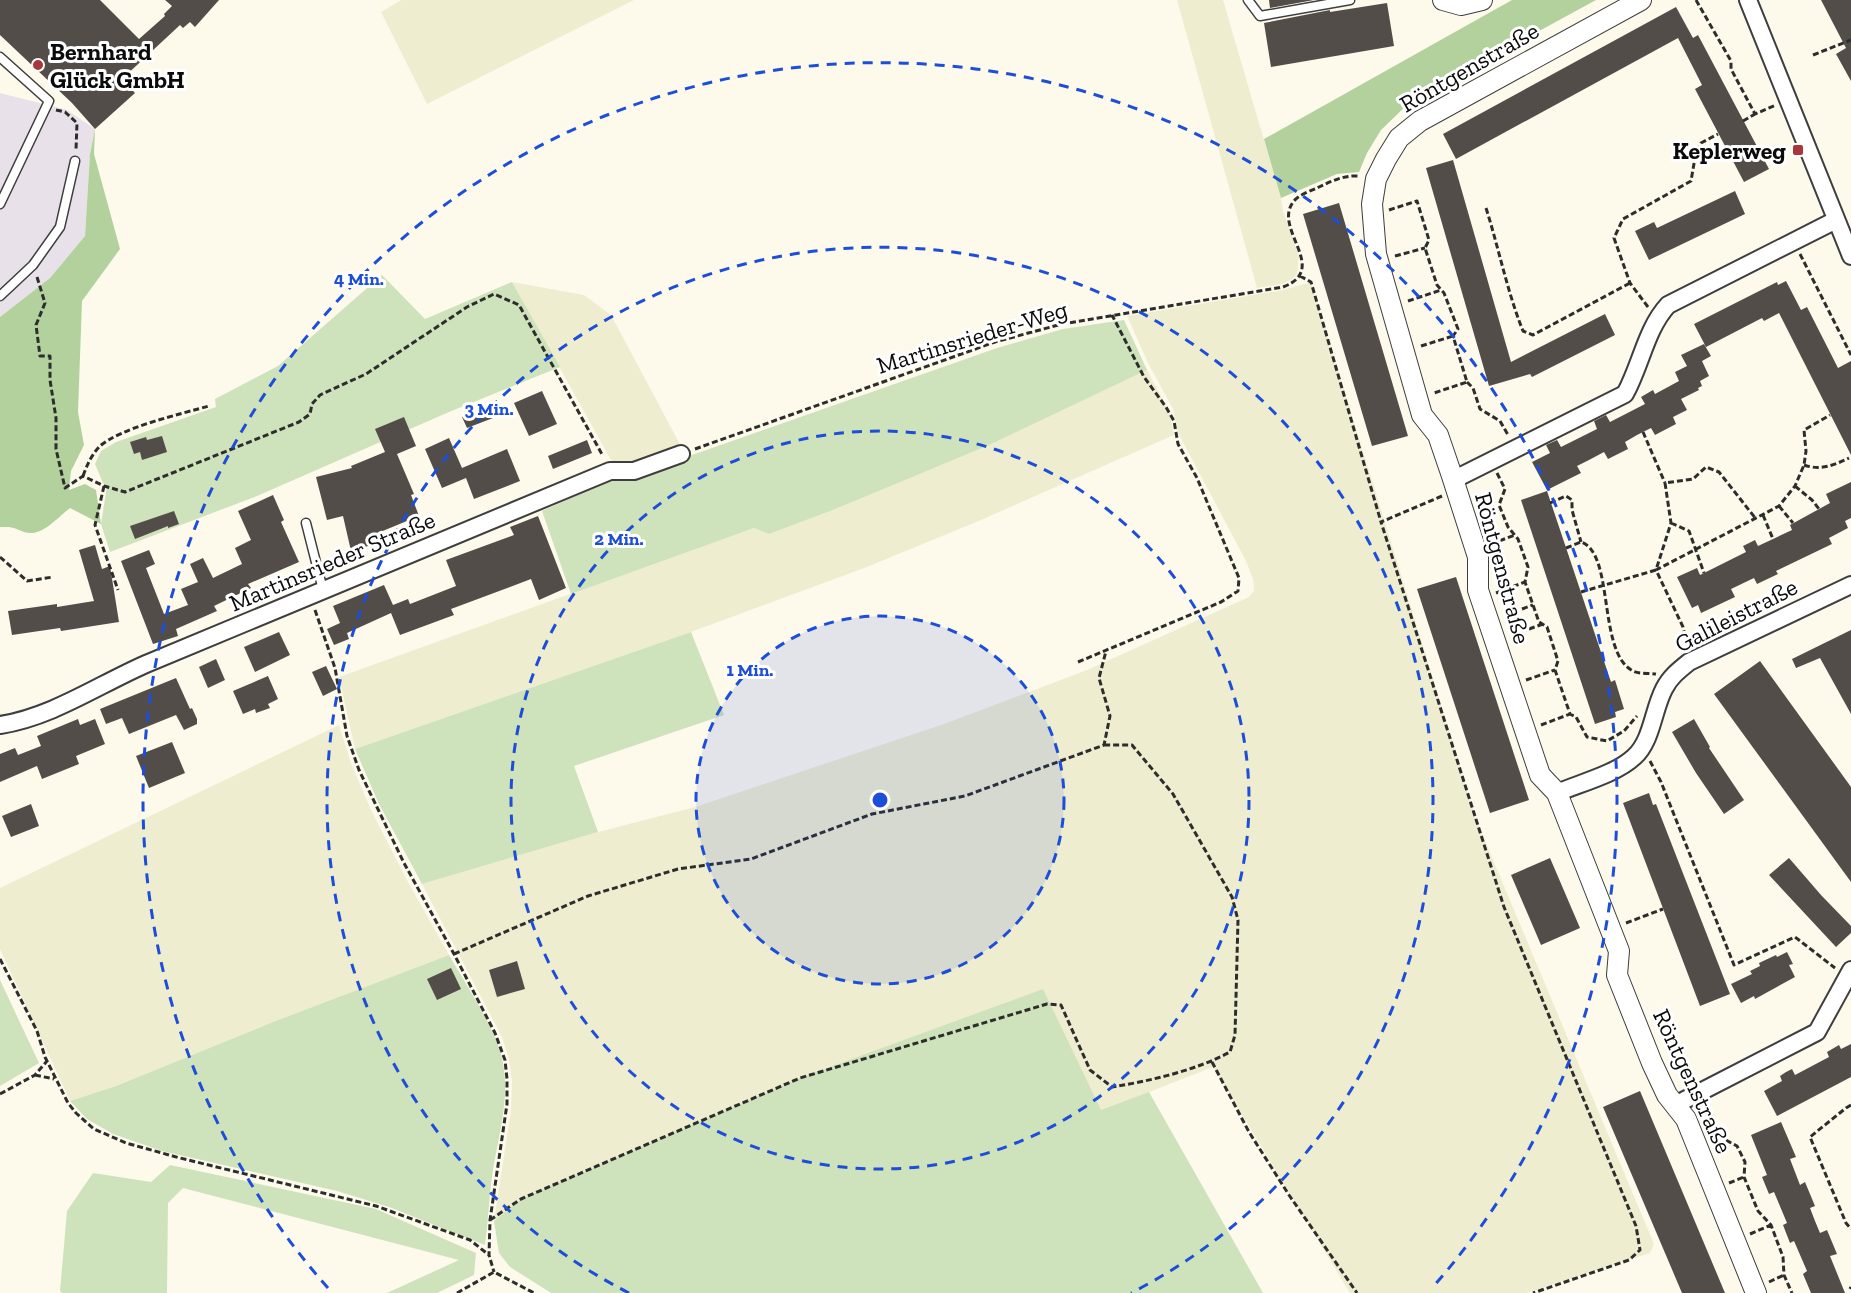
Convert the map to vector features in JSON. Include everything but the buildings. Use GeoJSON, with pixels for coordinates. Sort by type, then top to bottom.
{"type":"FeatureCollection","features":[{"type":"Feature","properties":{"kind":"street"},"geometry":{"type":"LineString","coordinates":[[1443,0],[1461,5],[1482,0]]}},
{"type":"Feature","properties":{"kind":"street","name":"Röntgenstraße"},"geometry":{"type":"LineString","coordinates":[[1641,0],[1420,121],[1399,138],[1376,179],[1373,215],[1378,261],[1422,415],[1438,435],[1455,485],[1478,557],[1478,590],[1540,775],[1557,793],[1619,951],[1617,975],[1652,1063],[1666,1095],[1686,1119],[1756,1293]]}},
{"type":"Feature","properties":{"kind":"street"},"geometry":{"type":"LineString","coordinates":[[1748,0],[1851,256]]}},
{"type":"Feature","properties":{"kind":"street"},"geometry":{"type":"LineString","coordinates":[[1455,485],[1491,461],[1625,394],[1635,376],[1656,318],[1668,304],[1836,220]]}},
{"type":"Feature","properties":{"kind":"street","name":"Martinsrieder Straße"},"geometry":{"type":"LineString","coordinates":[[3,725],[30,717],[90,693],[110,680],[137,668],[610,471],[634,471],[681,454]]}},
{"type":"Feature","properties":{"kind":"street","name":"Galileistraße"},"geometry":{"type":"LineString","coordinates":[[1557,793],[1619,767],[1634,757],[1643,746],[1664,690],[1673,676],[1689,662],[1851,585]]}},
{"type":"Feature","properties":{"kind":"street"},"geometry":{"type":"LineString","coordinates":[[1675,1105],[1817,1032],[1849,974]]}},
{"type":"Feature","properties":{"kind":"lane"},"geometry":{"type":"LineString","coordinates":[[1248,0],[1260,16],[1350,0]]}},
{"type":"Feature","properties":{"kind":"lane"},"geometry":{"type":"LineString","coordinates":[[0,57],[49,101],[0,204]]}},
{"type":"Feature","properties":{"kind":"lane"},"geometry":{"type":"LineString","coordinates":[[0,296],[33,265],[60,227],[75,161]]}},
{"type":"Feature","properties":{"kind":"lane"},"geometry":{"type":"LineString","coordinates":[[306,523],[316,592]]}},
{"type":"Feature","properties":{"kind":"path"},"geometry":{"type":"LineString","coordinates":[[1696,0],[1731,62],[1731,69],[1755,114]]}},
{"type":"Feature","properties":{"kind":"path"},"geometry":{"type":"LineString","coordinates":[[1813,55],[1851,40]]}},
{"type":"Feature","properties":{"kind":"path"},"geometry":{"type":"LineString","coordinates":[[1743,121],[1789,99]]}},
{"type":"Feature","properties":{"kind":"path"},"geometry":{"type":"LineString","coordinates":[[45,109],[65,112],[77,123],[75,161]]}},
{"type":"Feature","properties":{"kind":"path"},"geometry":{"type":"LineString","coordinates":[[1656,318],[1630,283],[1614,238],[1623,219],[1691,181],[1696,152],[1701,144],[1718,134]]}},
{"type":"Feature","properties":{"kind":"path"},"geometry":{"type":"LineString","coordinates":[[1376,179],[1357,175],[1339,178],[1300,195],[1293,201],[1289,210],[1289,220],[1300,256],[1302,267],[1300,276],[1311,282],[1382,522],[1504,907],[1636,1226],[1640,1250],[1629,1260],[1533,1293]]}},
{"type":"Feature","properties":{"kind":"path"},"geometry":{"type":"LineString","coordinates":[[1373,215],[1417,201],[1429,240],[1425,248],[1437,285],[1444,293],[1458,329],[1453,336],[1421,346]]}},
{"type":"Feature","properties":{"kind":"path"},"geometry":{"type":"LineString","coordinates":[[1486,208],[1510,298],[1524,331],[1533,335],[1630,283]]}},
{"type":"Feature","properties":{"kind":"path"},"geometry":{"type":"LineString","coordinates":[[1794,242],[1851,355]]}},
{"type":"Feature","properties":{"kind":"path"},"geometry":{"type":"LineString","coordinates":[[1378,261],[1425,248]]}},
{"type":"Feature","properties":{"kind":"path"},"geometry":{"type":"LineString","coordinates":[[33,265],[45,303],[36,326],[40,356],[50,356],[50,380],[56,418],[56,449],[65,488],[83,476],[88,462],[100,446],[116,436],[209,406]]}},
{"type":"Feature","properties":{"kind":"path","name":"Martinsrieder-Weg"},"geometry":{"type":"LineString","coordinates":[[681,454],[995,342],[1062,324],[1282,286],[1294,282],[1300,276]]}},
{"type":"Feature","properties":{"kind":"path"},"geometry":{"type":"LineString","coordinates":[[1408,301],[1441,290]]}},
{"type":"Feature","properties":{"kind":"path"},"geometry":{"type":"LineString","coordinates":[[83,476],[104,486],[125,492],[299,422],[310,414],[312,404],[320,395],[366,374],[467,307],[494,294],[519,305],[610,471]]}},
{"type":"Feature","properties":{"kind":"path"},"geometry":{"type":"LineString","coordinates":[[1078,662],[1221,602],[1238,591],[1239,578],[1197,478],[1178,444],[1174,421],[1144,376],[1112,315]]}},
{"type":"Feature","properties":{"kind":"path"},"geometry":{"type":"LineString","coordinates":[[1453,336],[1467,382],[1473,388],[1480,409],[1500,421],[1514,449]]}},
{"type":"Feature","properties":{"kind":"path"},"geometry":{"type":"LineString","coordinates":[[1417,398],[1467,382]]}},
{"type":"Feature","properties":{"kind":"path"},"geometry":{"type":"LineString","coordinates":[[1581,592],[1656,570],[1779,506],[1796,486],[1804,465],[1806,451],[1804,430],[1830,415]]}},
{"type":"Feature","properties":{"kind":"path"},"geometry":{"type":"LineString","coordinates":[[1643,432],[1665,483],[1671,523],[1656,570],[1683,627],[1689,662]]}},
{"type":"Feature","properties":{"kind":"path"},"geometry":{"type":"LineString","coordinates":[[1804,465],[1814,469],[1832,466],[1849,458]]}},
{"type":"Feature","properties":{"kind":"path"},"geometry":{"type":"LineString","coordinates":[[1491,461],[1505,489],[1499,505],[1528,567],[1525,582],[1539,622],[1546,627],[1558,661],[1555,670],[1570,714],[1576,717],[1587,737],[1606,741],[1624,731],[1641,711],[1655,712]]}},
{"type":"Feature","properties":{"kind":"path"},"geometry":{"type":"LineString","coordinates":[[1665,483],[1693,479],[1706,467],[1719,472],[1756,519]]}},
{"type":"Feature","properties":{"kind":"path"},"geometry":{"type":"LineString","coordinates":[[1382,522],[1455,485]]}},
{"type":"Feature","properties":{"kind":"path"},"geometry":{"type":"LineString","coordinates":[[104,486],[95,525],[118,590]]}},
{"type":"Feature","properties":{"kind":"path"},"geometry":{"type":"LineString","coordinates":[[1796,486],[1819,508]]}},
{"type":"Feature","properties":{"kind":"path"},"geometry":{"type":"LineString","coordinates":[[1551,503],[1566,496],[1572,500],[1572,510],[1581,542]]}},
{"type":"Feature","properties":{"kind":"path"},"geometry":{"type":"LineString","coordinates":[[1779,506],[1793,523]]}},
{"type":"Feature","properties":{"kind":"path"},"geometry":{"type":"LineString","coordinates":[[1764,515],[1773,539]]}},
{"type":"Feature","properties":{"kind":"path"},"geometry":{"type":"LineString","coordinates":[[1671,523],[1689,531],[1704,573]]}},
{"type":"Feature","properties":{"kind":"path"},"geometry":{"type":"LineString","coordinates":[[1475,549],[1515,535]]}},
{"type":"Feature","properties":{"kind":"path"},"geometry":{"type":"LineString","coordinates":[[1566,548],[1581,542],[1586,543],[1596,556],[1620,661],[1634,672],[1673,676]]}},
{"type":"Feature","properties":{"kind":"path"},"geometry":{"type":"LineString","coordinates":[[0,557],[27,581],[53,577]]}},
{"type":"Feature","properties":{"kind":"path"},"geometry":{"type":"LineString","coordinates":[[1481,598],[1525,582]]}},
{"type":"Feature","properties":{"kind":"path"},"geometry":{"type":"LineString","coordinates":[[316,592],[335,668],[347,736],[359,770],[404,863],[495,1033],[506,1070],[507,1104],[490,1220],[489,1254],[494,1272],[534,1293]]}},
{"type":"Feature","properties":{"kind":"path"},"geometry":{"type":"LineString","coordinates":[[1522,609],[1533,605]]}},
{"type":"Feature","properties":{"kind":"path"},"geometry":{"type":"LineString","coordinates":[[1512,635],[1543,624]]}},
{"type":"Feature","properties":{"kind":"path"},"geometry":{"type":"LineString","coordinates":[[1104,745],[1110,716],[1099,678],[1106,651]]}},
{"type":"Feature","properties":{"kind":"path"},"geometry":{"type":"LineString","coordinates":[[1526,680],[1555,670]]}},
{"type":"Feature","properties":{"kind":"path"},"geometry":{"type":"LineString","coordinates":[[1540,725],[1570,714]]}},
{"type":"Feature","properties":{"kind":"path"},"geometry":{"type":"LineString","coordinates":[[454,954],[588,896],[678,869],[751,859],[872,814],[965,796],[1104,745],[1132,745],[1173,794],[1233,897],[1238,920],[1235,1035],[1230,1052],[1212,1062],[1133,1084],[1112,1087],[1090,1070],[1061,1005],[1047,1004],[800,1078],[521,1199],[490,1220]]}},
{"type":"Feature","properties":{"kind":"path"},"geometry":{"type":"LineString","coordinates":[[1643,746],[1661,782],[1734,965],[1795,937],[1849,974]]}},
{"type":"Feature","properties":{"kind":"path"},"geometry":{"type":"LineString","coordinates":[[1611,929],[1663,909]]}},
{"type":"Feature","properties":{"kind":"path"},"geometry":{"type":"LineString","coordinates":[[0,959],[37,1031],[47,1061],[68,1103],[94,1129],[126,1143],[180,1158],[376,1206],[470,1240],[489,1254]]}},
{"type":"Feature","properties":{"kind":"path"},"geometry":{"type":"LineString","coordinates":[[0,1094],[35,1075],[47,1061]]}},
{"type":"Feature","properties":{"kind":"path"},"geometry":{"type":"LineString","coordinates":[[1212,1062],[1255,1141],[1289,1195],[1357,1293]]}},
{"type":"Feature","properties":{"kind":"path"},"geometry":{"type":"LineString","coordinates":[[35,1075],[56,1079]]}},
{"type":"Feature","properties":{"kind":"path"},"geometry":{"type":"LineString","coordinates":[[1851,1106],[1810,1137],[1846,1223],[1851,1229]]}},
{"type":"Feature","properties":{"kind":"path"},"geometry":{"type":"LineString","coordinates":[[1718,1136],[1737,1146],[1745,1162],[1744,1177],[1758,1211],[1771,1225],[1783,1257],[1784,1275],[1792,1293]]}},
{"type":"Feature","properties":{"kind":"path"},"geometry":{"type":"LineString","coordinates":[[1734,1240],[1771,1225]]}},
{"type":"Feature","properties":{"kind":"path"},"geometry":{"type":"LineString","coordinates":[[457,1293],[494,1272]]}},
{"type":"Feature","properties":{"kind":"shaded area"},"geometry":{"type":"Polygon","coordinates":[[[401,0],[634,0],[427,104],[381,12],[401,0]]]}},
{"type":"Feature","properties":{"kind":"shaded area"},"geometry":{"type":"Polygon","coordinates":[[[1177,0],[1223,0],[1283,211],[1299,256],[1297,274],[1282,284],[1257,288],[1177,0]]]}},
{"type":"Feature","properties":{"kind":"shaded area"},"geometry":{"type":"Polygon","coordinates":[[[0,93],[67,110],[95,129],[90,154],[85,236],[50,278],[0,317],[0,93]]]}},
{"type":"Feature","properties":{"kind":"shaded area"},"geometry":{"type":"Polygon","coordinates":[[[512,282],[584,295],[611,315],[683,450],[623,466],[611,460],[512,282]]]}},
{"type":"Feature","properties":{"kind":"shaded area"},"geometry":{"type":"Polygon","coordinates":[[[1311,282],[1476,819],[1654,1244],[1650,1253],[1527,1293],[1350,1293],[1213,1067],[1101,1111],[800,1078],[521,1199],[494,1221],[511,1110],[512,1082],[509,1060],[502,1037],[422,884],[598,832],[695,807],[947,723],[1087,670],[1249,597],[1254,591],[1253,579],[1246,561],[1178,433],[1173,409],[1149,365],[1127,316],[1283,290],[1311,282]]]}},
{"type":"Feature","properties":{"kind":"shaded area"},"geometry":{"type":"Polygon","coordinates":[[[1147,370],[1169,411],[1174,435],[981,520],[867,567],[691,632],[355,749],[339,677],[754,528],[769,534],[833,510],[987,446],[1147,370]]]}},
{"type":"Feature","properties":{"kind":"shaded area"},"geometry":{"type":"Polygon","coordinates":[[[339,725],[351,763],[371,810],[449,955],[273,1022],[116,1086],[70,1101],[0,949],[0,888],[339,725]]]}},
{"type":"Feature","properties":{"kind":"green space"},"geometry":{"type":"Polygon","coordinates":[[[1512,0],[1596,0],[1411,101],[1381,130],[1359,172],[1337,174],[1281,198],[1264,139],[1512,0]]]}},
{"type":"Feature","properties":{"kind":"green space"},"geometry":{"type":"Polygon","coordinates":[[[95,129],[94,154],[120,249],[82,301],[78,412],[84,445],[71,471],[69,490],[85,484],[96,490],[101,524],[70,508],[43,530],[24,532],[0,527],[0,317],[50,278],[85,236],[90,154],[95,129]]]}},
{"type":"Feature","properties":{"kind":"green space"},"geometry":{"type":"Polygon","coordinates":[[[382,275],[425,319],[512,282],[560,367],[449,412],[257,496],[110,552],[101,524],[107,486],[103,483],[95,464],[101,451],[116,442],[216,407],[215,399],[278,366],[382,275]]]}},
{"type":"Feature","properties":{"kind":"green space"},"geometry":{"type":"Polygon","coordinates":[[[1124,320],[1147,370],[987,446],[833,510],[769,534],[754,528],[571,594],[542,511],[611,480],[621,480],[997,348],[1063,329],[1124,320]]]}},
{"type":"Feature","properties":{"kind":"green space"},"geometry":{"type":"Polygon","coordinates":[[[691,632],[724,715],[574,766],[598,832],[422,884],[379,804],[355,749],[691,632]]]}},
{"type":"Feature","properties":{"kind":"green space"},"geometry":{"type":"Polygon","coordinates":[[[449,955],[493,1033],[502,1058],[504,1073],[504,1102],[492,1176],[485,1245],[389,1207],[337,1191],[162,1151],[113,1134],[87,1119],[70,1101],[116,1086],[273,1022],[449,955]]]}},
{"type":"Feature","properties":{"kind":"green space"},"geometry":{"type":"Polygon","coordinates":[[[0,980],[39,1063],[0,1086],[0,980]]]}},
{"type":"Feature","properties":{"kind":"green space"},"geometry":{"type":"Polygon","coordinates":[[[1043,989],[1101,1110],[1149,1092],[1263,1293],[551,1293],[510,1267],[499,1253],[494,1221],[521,1199],[800,1078],[1043,989]]]}},
{"type":"Feature","properties":{"kind":"green space"},"geometry":{"type":"Polygon","coordinates":[[[170,1165],[376,1209],[476,1253],[474,1275],[437,1293],[387,1293],[459,1260],[183,1188],[168,1203],[167,1293],[62,1293],[60,1291],[67,1211],[93,1173],[151,1182],[170,1165]]]}},
{"type":"Feature","properties":{"kind":"place","name":"Bernhard Glück GmbH"},"geometry":{"type":"Point","coordinates":[38,65]}},
{"type":"Feature","properties":{"kind":"place","name":"Keplerweg"},"geometry":{"type":"Point","coordinates":[1798,150]}}]}
